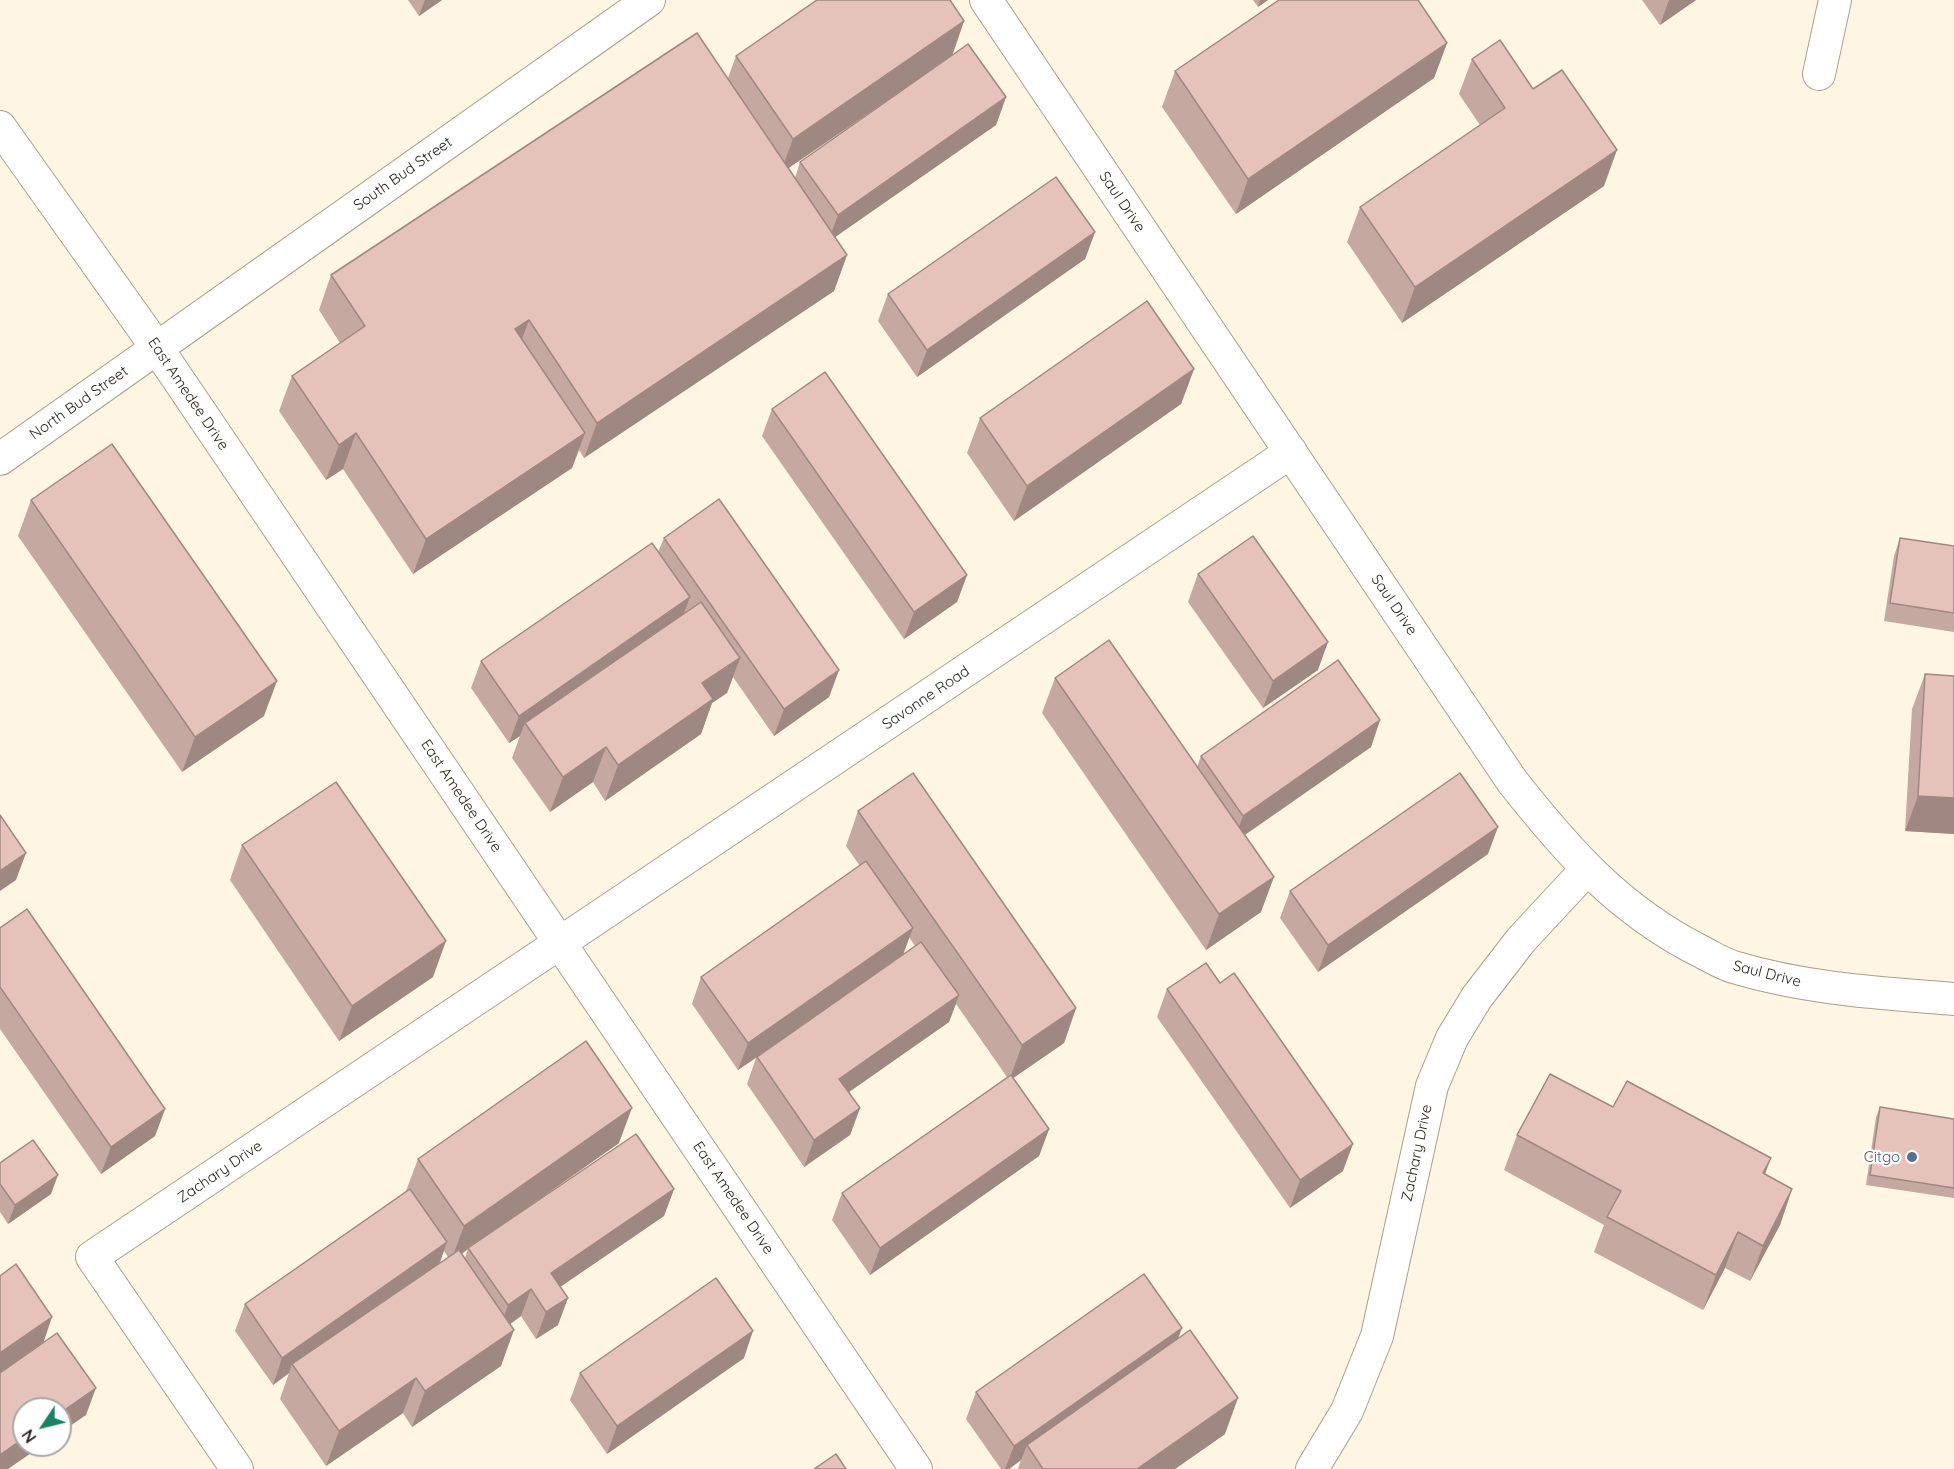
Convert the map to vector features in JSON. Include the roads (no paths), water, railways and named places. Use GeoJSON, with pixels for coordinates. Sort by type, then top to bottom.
{"type":"FeatureCollection","features":[{"type":"Feature","properties":{"kind":"street","name":"South Bud Street"},"geometry":{"type":"LineString","coordinates":[[157,348],[649,0]]}},
{"type":"Feature","properties":{"kind":"street","name":"Saul Drive"},"geometry":{"type":"LineString","coordinates":[[986,0],[1512,781],[1558,840],[1586,870],[1642,917],[1677,939],[1734,968],[1784,980],[1954,999]]}},
{"type":"Feature","properties":{"kind":"street"},"geometry":{"type":"LineString","coordinates":[[1819,74],[1834,0]]}},
{"type":"Feature","properties":{"kind":"street","name":"East Amedee Drive"},"geometry":{"type":"LineString","coordinates":[[0,127],[157,348],[916,1469]]}},
{"type":"Feature","properties":{"kind":"street","name":"North Bud Street"},"geometry":{"type":"LineString","coordinates":[[0,459],[157,348]]}},
{"type":"Feature","properties":{"kind":"street","name":"Savonne Road"},"geometry":{"type":"LineString","coordinates":[[561,944],[1291,452]]}},
{"type":"Feature","properties":{"kind":"street","name":"Zachary Drive"},"geometry":{"type":"LineString","coordinates":[[1312,1469],[1347,1411],[1377,1336],[1432,1086],[1452,1038],[1477,997],[1521,940],[1586,870]]}},
{"type":"Feature","properties":{"kind":"street","name":"Zachary Drive"},"geometry":{"type":"LineString","coordinates":[[237,1469],[92,1257],[561,944]]}},
{"type":"Feature","properties":{"kind":"place","name":"Citgo"},"geometry":{"type":"Point","coordinates":[1912,1157]}}]}
